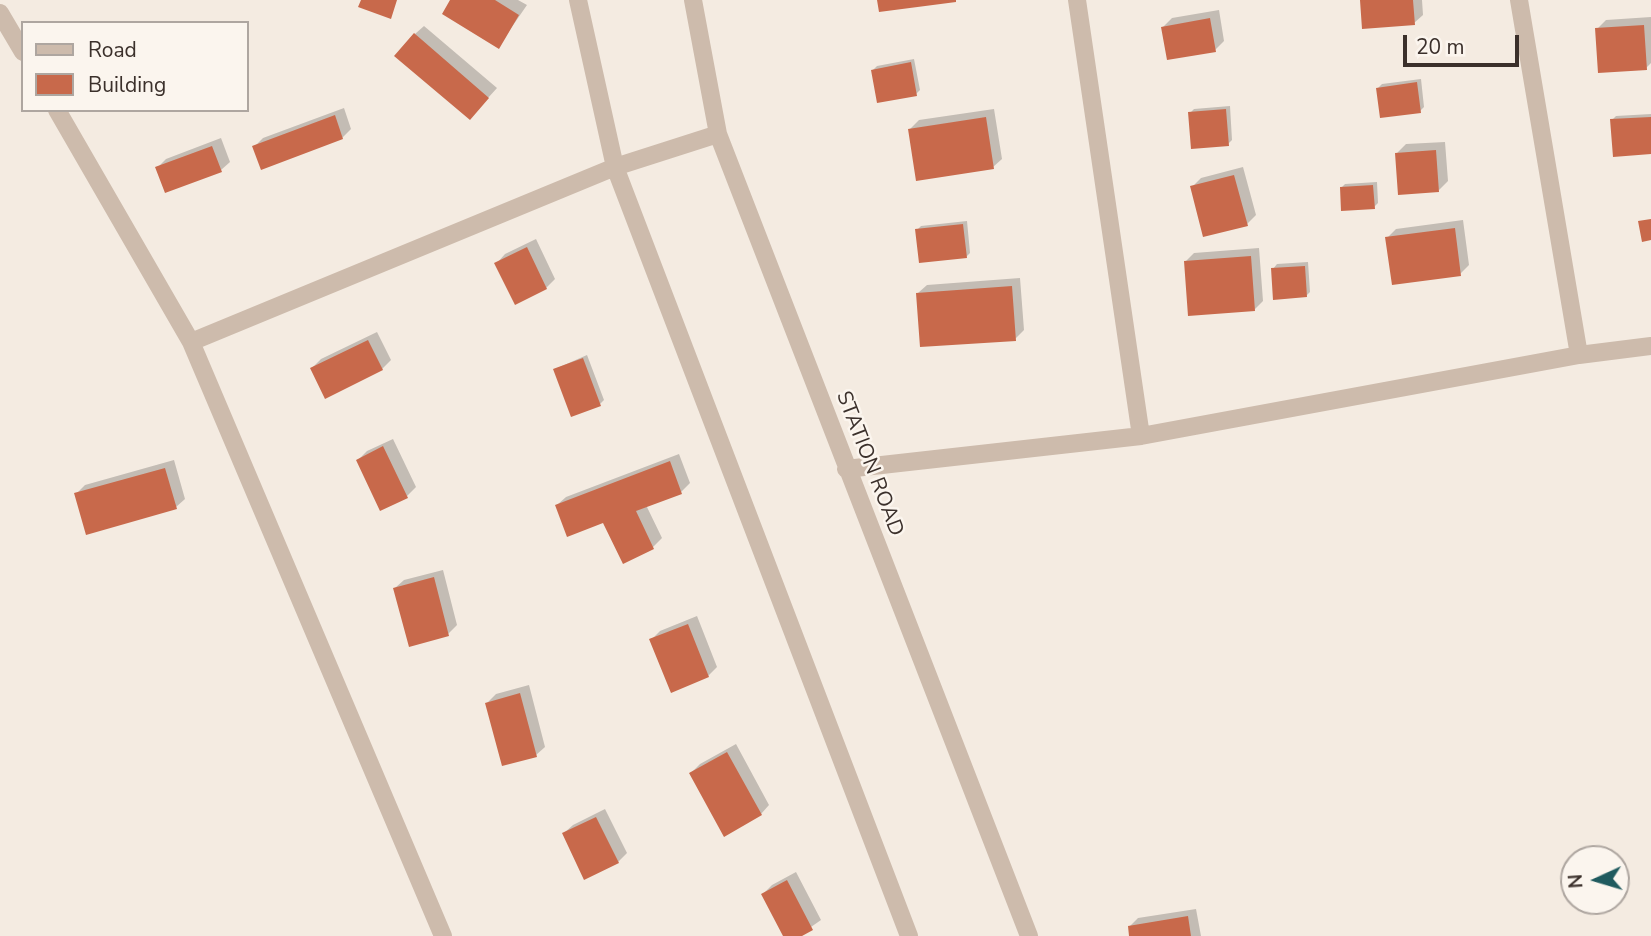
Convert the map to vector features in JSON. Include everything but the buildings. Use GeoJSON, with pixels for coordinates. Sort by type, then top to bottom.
{"type":"FeatureCollection","features":[{"type":"Feature","properties":{"kind":"street"},"geometry":{"type":"LineString","coordinates":[[578,0],[615,167],[909,936]]}},
{"type":"Feature","properties":{"kind":"street","name":"STATION ROAD"},"geometry":{"type":"LineString","coordinates":[[693,0],[718,134],[1028,936]]}},
{"type":"Feature","properties":{"kind":"street"},"geometry":{"type":"LineString","coordinates":[[1077,0],[1140,436]]}},
{"type":"Feature","properties":{"kind":"street"},"geometry":{"type":"LineString","coordinates":[[1519,0],[1579,355]]}},
{"type":"Feature","properties":{"kind":"street"},"geometry":{"type":"LineString","coordinates":[[0,13],[21,49]]}},
{"type":"Feature","properties":{"kind":"street"},"geometry":{"type":"LineString","coordinates":[[58,112],[191,342],[443,936]]}},
{"type":"Feature","properties":{"kind":"street"},"geometry":{"type":"LineString","coordinates":[[191,342],[615,167],[718,134]]}},
{"type":"Feature","properties":{"kind":"street"},"geometry":{"type":"LineString","coordinates":[[846,470],[1140,436],[1579,355],[1651,345]]}}]}
